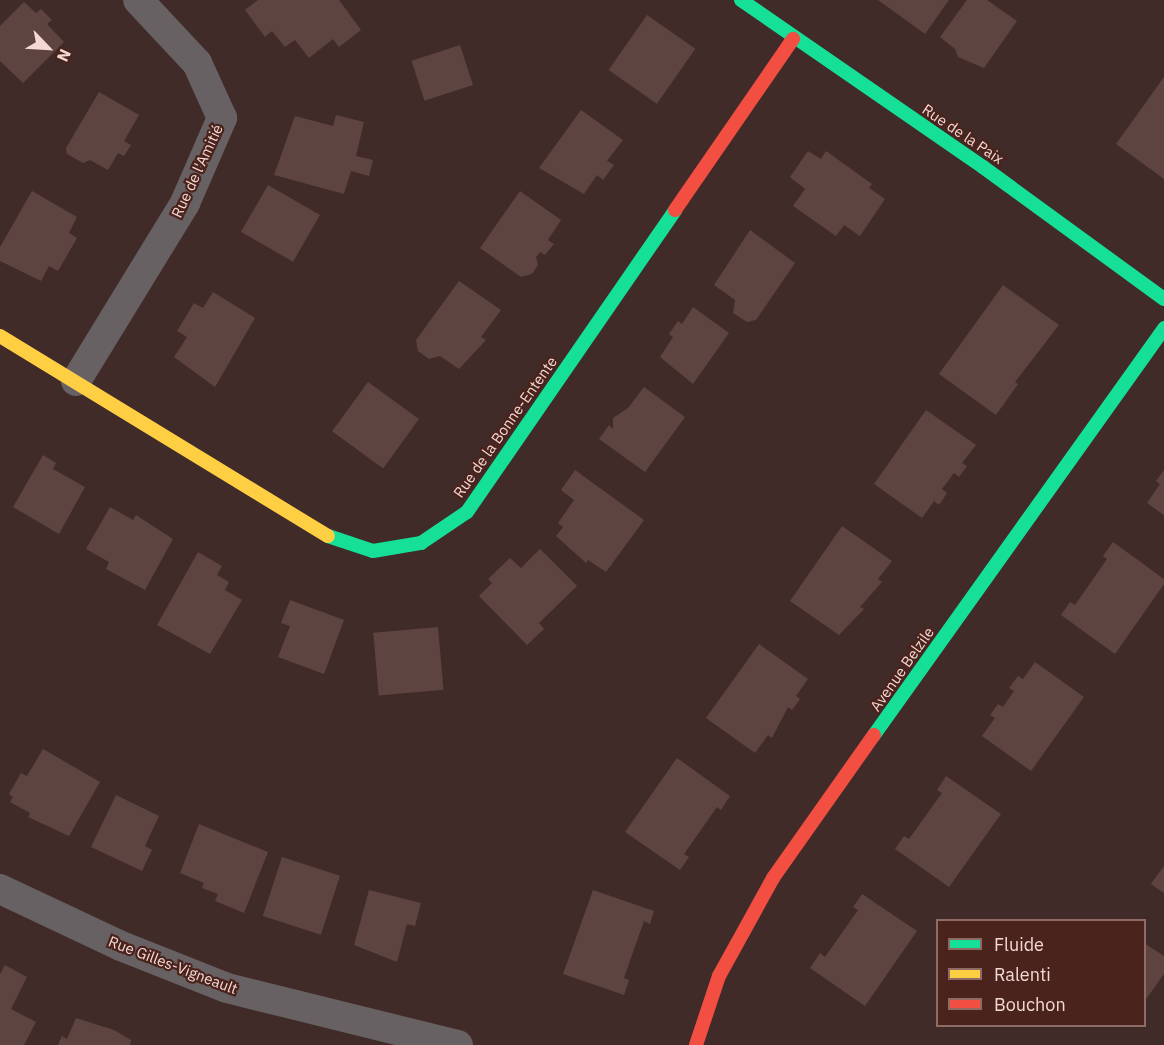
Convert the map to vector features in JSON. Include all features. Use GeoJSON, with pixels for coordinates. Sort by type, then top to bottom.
{"type":"FeatureCollection","features":[{"type":"Feature","properties":{"kind":"street","name":"Rue de l'Amitié"},"geometry":{"type":"LineString","coordinates":[[76,381],[185,203],[222,118],[197,63],[138,0]]}},
{"type":"Feature","properties":{"kind":"street","name":"Rue de la Paix"},"geometry":{"type":"LineString","coordinates":[[741,0],[793,39],[983,167],[1164,299]]}},
{"type":"Feature","properties":{"kind":"street","name":"Rue de la Bonne-Entente"},"geometry":{"type":"LineString","coordinates":[[0,336],[324,535],[373,551],[421,543],[467,512],[793,39]]}},
{"type":"Feature","properties":{"kind":"street","name":"Avenue Belzile"},"geometry":{"type":"LineString","coordinates":[[696,1045],[719,976],[773,878],[1164,328]]}},
{"type":"Feature","properties":{"kind":"street","name":"Rue Gilles-Vigneault"},"geometry":{"type":"LineString","coordinates":[[0,890],[121,946],[227,988],[458,1045]]}},
{"type":"Feature","properties":{"kind":"building"},"geometry":{"type":"Polygon","coordinates":[[[258,0],[339,0],[361,30],[339,47],[333,39],[309,58],[295,40],[285,47],[272,31],[265,37],[245,10],[258,0]]]}},
{"type":"Feature","properties":{"kind":"building"},"geometry":{"type":"Polygon","coordinates":[[[878,0],[949,0],[925,34],[878,0]]]}},
{"type":"Feature","properties":{"kind":"building"},"geometry":{"type":"Polygon","coordinates":[[[967,0],[987,0],[1017,21],[984,68],[958,57],[955,49],[940,37],[967,0]]]}},
{"type":"Feature","properties":{"kind":"building"},"geometry":{"type":"Polygon","coordinates":[[[24,2],[36,13],[41,9],[52,20],[47,24],[64,42],[23,83],[0,61],[0,26],[24,2]]]}},
{"type":"Feature","properties":{"kind":"building"},"geometry":{"type":"Polygon","coordinates":[[[647,15],[695,49],[657,104],[609,70],[647,15]]]}},
{"type":"Feature","properties":{"kind":"building"},"geometry":{"type":"Polygon","coordinates":[[[460,45],[473,85],[424,101],[411,61],[460,45]]]}},
{"type":"Feature","properties":{"kind":"building"},"geometry":{"type":"Polygon","coordinates":[[[1164,77],[1164,179],[1116,144],[1164,77]]]}},
{"type":"Feature","properties":{"kind":"building"},"geometry":{"type":"Polygon","coordinates":[[[99,92],[139,115],[124,141],[131,145],[124,156],[118,153],[108,170],[90,160],[83,163],[67,154],[66,148],[99,92]]]}},
{"type":"Feature","properties":{"kind":"building"},"geometry":{"type":"Polygon","coordinates":[[[581,110],[623,140],[607,161],[614,165],[603,180],[597,175],[584,194],[539,168],[581,110]]]}},
{"type":"Feature","properties":{"kind":"building"},"geometry":{"type":"Polygon","coordinates":[[[336,115],[364,122],[356,156],[373,160],[369,176],[351,171],[344,194],[274,175],[295,116],[333,126],[336,115]]]}},
{"type":"Feature","properties":{"kind":"building"},"geometry":{"type":"Polygon","coordinates":[[[808,151],[821,159],[826,151],[872,184],[869,188],[885,199],[860,236],[844,225],[836,236],[793,206],[805,189],[790,177],[808,151]]]}},
{"type":"Feature","properties":{"kind":"building"},"geometry":{"type":"Polygon","coordinates":[[[268,185],[320,215],[293,262],[241,232],[268,185]]]}},
{"type":"Feature","properties":{"kind":"building"},"geometry":{"type":"Polygon","coordinates":[[[32,191],[77,217],[69,233],[77,238],[58,271],[49,266],[41,281],[0,261],[0,247],[32,191]]]}},
{"type":"Feature","properties":{"kind":"building"},"geometry":{"type":"Polygon","coordinates":[[[520,191],[561,220],[548,240],[554,244],[545,255],[540,252],[536,257],[538,265],[532,274],[521,277],[480,248],[520,191]]]}},
{"type":"Feature","properties":{"kind":"building"},"geometry":{"type":"Polygon","coordinates":[[[750,230],[795,263],[756,320],[747,322],[733,313],[735,300],[714,285],[750,230]]]}},
{"type":"Feature","properties":{"kind":"building"},"geometry":{"type":"Polygon","coordinates":[[[459,281],[501,310],[481,337],[486,340],[459,369],[440,356],[429,359],[418,351],[416,340],[459,281]]]}},
{"type":"Feature","properties":{"kind":"building"},"geometry":{"type":"Polygon","coordinates":[[[1003,285],[1059,325],[1015,382],[1018,384],[996,415],[939,374],[1003,285]]]}},
{"type":"Feature","properties":{"kind":"building"},"geometry":{"type":"Polygon","coordinates":[[[213,292],[255,318],[215,387],[174,357],[187,337],[177,331],[194,303],[203,308],[213,292]]]}},
{"type":"Feature","properties":{"kind":"building"},"geometry":{"type":"Polygon","coordinates":[[[693,307],[729,333],[693,384],[660,357],[673,337],[669,334],[678,321],[682,324],[693,307]]]}},
{"type":"Feature","properties":{"kind":"building"},"geometry":{"type":"Polygon","coordinates":[[[368,382],[419,419],[383,468],[332,431],[368,382]]]}},
{"type":"Feature","properties":{"kind":"building"},"geometry":{"type":"Polygon","coordinates":[[[644,387],[685,417],[645,472],[599,439],[609,425],[613,429],[613,418],[628,408],[644,387]]]}},
{"type":"Feature","properties":{"kind":"building"},"geometry":{"type":"Polygon","coordinates":[[[926,410],[976,445],[962,463],[967,466],[959,477],[954,473],[942,489],[947,493],[939,505],[934,501],[922,518],[874,484],[926,410]]]}},
{"type":"Feature","properties":{"kind":"building"},"geometry":{"type":"Polygon","coordinates":[[[43,455],[56,463],[53,469],[85,487],[59,534],[13,507],[43,455]]]}},
{"type":"Feature","properties":{"kind":"building"},"geometry":{"type":"Polygon","coordinates":[[[575,470],[644,520],[606,572],[588,560],[586,563],[556,536],[563,527],[558,523],[574,500],[561,490],[575,470]]]}},
{"type":"Feature","properties":{"kind":"building"},"geometry":{"type":"Polygon","coordinates":[[[1164,470],[1164,515],[1147,503],[1160,484],[1156,481],[1164,470]]]}},
{"type":"Feature","properties":{"kind":"building"},"geometry":{"type":"Polygon","coordinates":[[[110,507],[133,520],[136,515],[173,539],[145,590],[106,569],[109,562],[86,549],[110,507]]]}},
{"type":"Feature","properties":{"kind":"building"},"geometry":{"type":"Polygon","coordinates":[[[842,526],[892,561],[878,579],[882,582],[860,607],[864,609],[839,635],[790,601],[842,526]]]}},
{"type":"Feature","properties":{"kind":"building"},"geometry":{"type":"Polygon","coordinates":[[[1113,542],[1164,579],[1164,584],[1115,654],[1061,615],[1070,602],[1075,605],[1107,559],[1103,556],[1113,542]]]}},
{"type":"Feature","properties":{"kind":"building"},"geometry":{"type":"Polygon","coordinates":[[[540,549],[577,586],[539,623],[544,629],[527,645],[479,596],[492,583],[488,579],[510,558],[521,568],[540,549]]]}},
{"type":"Feature","properties":{"kind":"building"},"geometry":{"type":"Polygon","coordinates":[[[198,552],[222,566],[217,575],[229,582],[225,590],[242,600],[210,654],[157,625],[198,552]]]}},
{"type":"Feature","properties":{"kind":"building"},"geometry":{"type":"Polygon","coordinates":[[[290,600],[344,620],[324,674],[278,657],[290,626],[281,623],[290,600]]]}},
{"type":"Feature","properties":{"kind":"building"},"geometry":{"type":"Polygon","coordinates":[[[438,627],[443,690],[379,695],[373,633],[438,627]]]}},
{"type":"Feature","properties":{"kind":"building"},"geometry":{"type":"Polygon","coordinates":[[[759,644],[808,679],[796,696],[800,699],[792,710],[788,707],[772,738],[768,735],[755,753],[706,718],[759,644]]]}},
{"type":"Feature","properties":{"kind":"building"},"geometry":{"type":"Polygon","coordinates":[[[1035,662],[1084,697],[1031,771],[982,736],[995,718],[990,715],[998,704],[1003,707],[1014,691],[1009,688],[1018,676],[1023,679],[1035,662]]]}},
{"type":"Feature","properties":{"kind":"building"},"geometry":{"type":"Polygon","coordinates":[[[43,749],[100,782],[69,836],[28,817],[30,813],[10,802],[13,797],[9,794],[21,773],[27,776],[43,749]]]}},
{"type":"Feature","properties":{"kind":"building"},"geometry":{"type":"Polygon","coordinates":[[[677,758],[730,796],[721,810],[717,807],[684,854],[689,857],[680,870],[625,832],[677,758]]]}},
{"type":"Feature","properties":{"kind":"building"},"geometry":{"type":"Polygon","coordinates":[[[946,776],[1001,814],[949,887],[895,849],[904,836],[909,839],[942,793],[937,790],[946,776]]]}},
{"type":"Feature","properties":{"kind":"building"},"geometry":{"type":"Polygon","coordinates":[[[116,795],[159,816],[145,846],[152,850],[142,871],[91,847],[116,795]]]}},
{"type":"Feature","properties":{"kind":"building"},"geometry":{"type":"Polygon","coordinates":[[[199,824],[268,852],[244,913],[215,901],[218,894],[202,888],[204,883],[180,873],[199,824]]]}},
{"type":"Feature","properties":{"kind":"building"},"geometry":{"type":"Polygon","coordinates":[[[282,857],[340,876],[321,935],[263,916],[282,857]]]}},
{"type":"Feature","properties":{"kind":"building"},"geometry":{"type":"Polygon","coordinates":[[[1164,866],[1164,893],[1151,884],[1164,866]]]}},
{"type":"Feature","properties":{"kind":"building"},"geometry":{"type":"Polygon","coordinates":[[[369,890],[421,903],[415,926],[407,924],[397,962],[354,945],[369,890]]]}},
{"type":"Feature","properties":{"kind":"building"},"geometry":{"type":"Polygon","coordinates":[[[593,890],[654,911],[650,924],[644,921],[624,978],[629,980],[624,995],[563,974],[593,890]]]}},
{"type":"Feature","properties":{"kind":"building"},"geometry":{"type":"Polygon","coordinates":[[[862,894],[917,931],[865,1006],[810,968],[820,953],[825,957],[858,910],[853,907],[862,894]]]}},
{"type":"Feature","properties":{"kind":"building"},"geometry":{"type":"Polygon","coordinates":[[[1146,944],[1164,956],[1164,974],[1146,999],[1146,944]]]}},
{"type":"Feature","properties":{"kind":"building"},"geometry":{"type":"Polygon","coordinates":[[[5,965],[27,977],[11,1009],[36,1022],[24,1045],[0,1045],[0,974],[5,965]]]}},
{"type":"Feature","properties":{"kind":"building"},"geometry":{"type":"Polygon","coordinates":[[[76,1018],[114,1030],[131,1040],[130,1045],[58,1045],[62,1036],[67,1039],[76,1018]]]}},
{"type":"Feature","properties":{"kind":"traffic: fast"},"geometry":{"type":"LineString","coordinates":[[741,0],[983,167],[1164,299]]}},
{"type":"Feature","properties":{"kind":"traffic: fast"},"geometry":{"type":"LineString","coordinates":[[328,536],[373,551],[421,543],[467,512],[675,210]]}},
{"type":"Feature","properties":{"kind":"traffic: fast"},"geometry":{"type":"LineString","coordinates":[[874,735],[1164,328]]}},
{"type":"Feature","properties":{"kind":"traffic: slow"},"geometry":{"type":"LineString","coordinates":[[0,336],[328,536]]}},
{"type":"Feature","properties":{"kind":"traffic: jam"},"geometry":{"type":"LineString","coordinates":[[675,210],[793,39]]}},
{"type":"Feature","properties":{"kind":"traffic: jam"},"geometry":{"type":"LineString","coordinates":[[696,1045],[719,976],[773,878],[874,735]]}}]}
